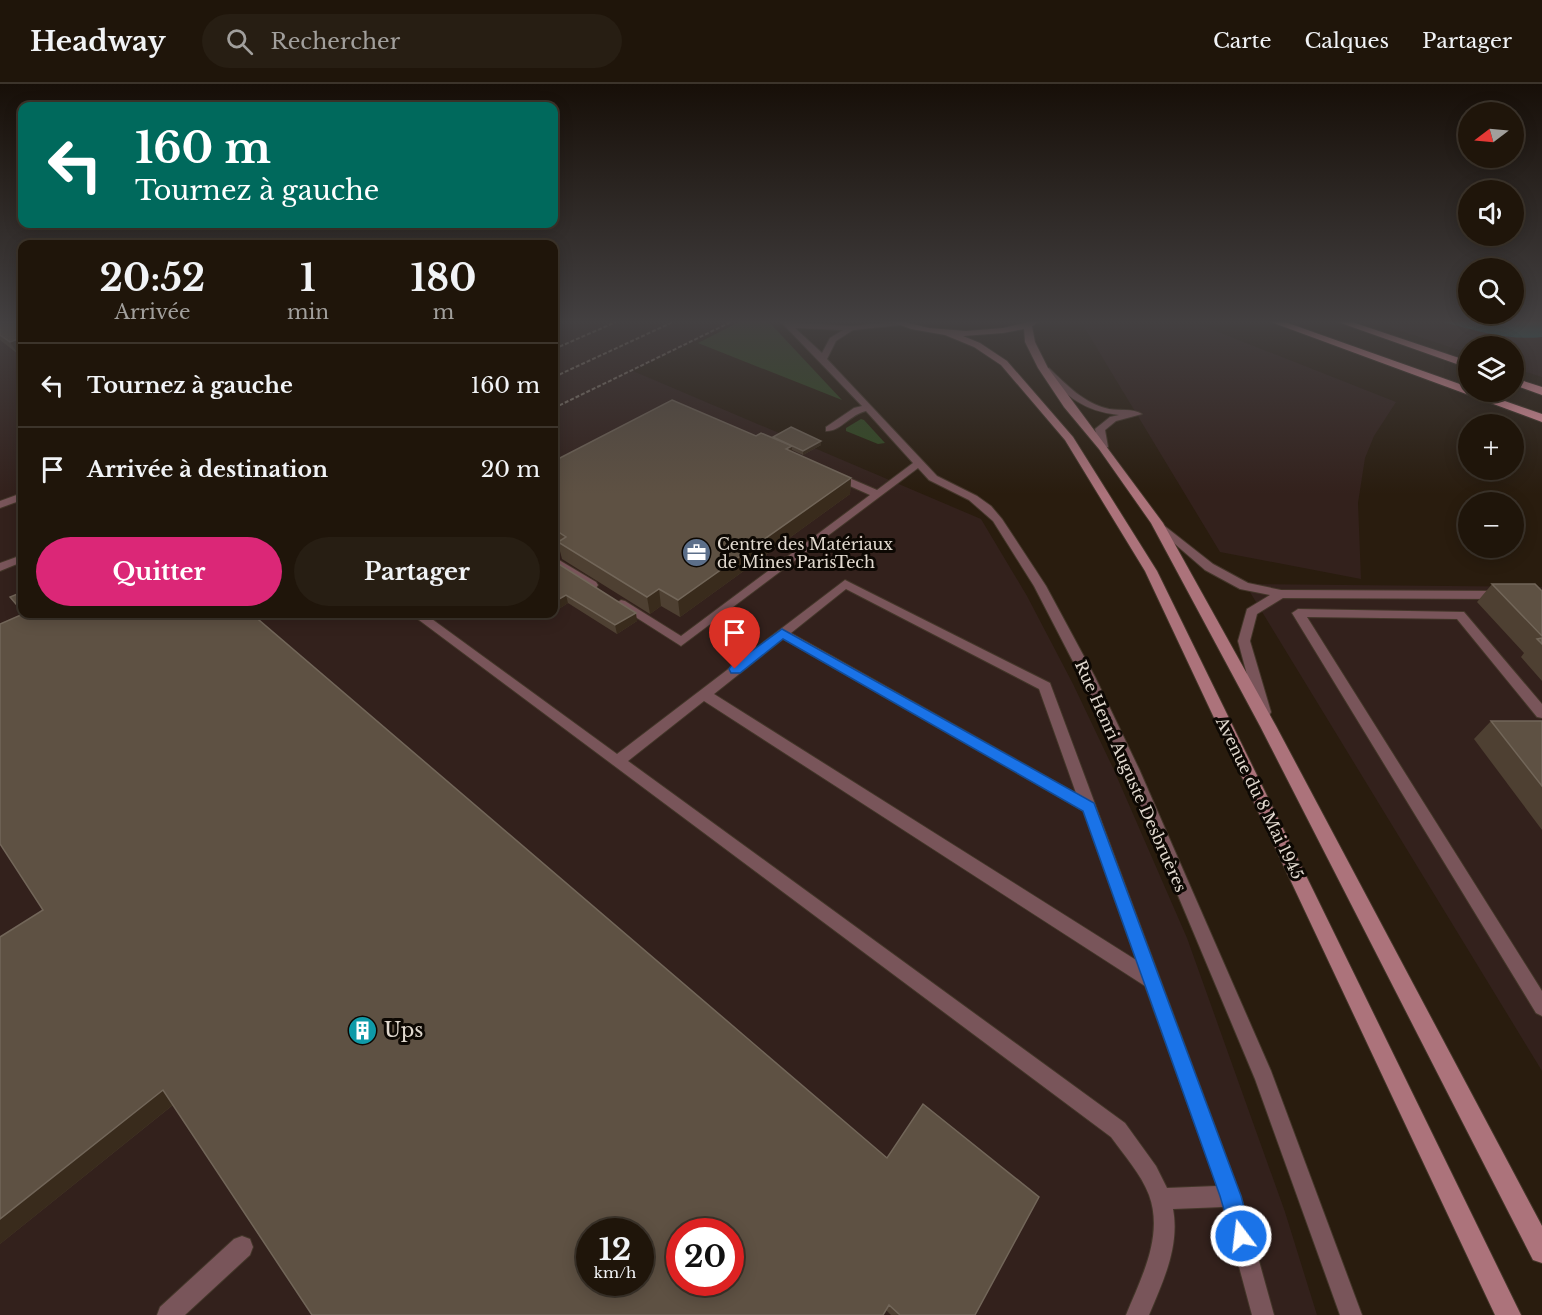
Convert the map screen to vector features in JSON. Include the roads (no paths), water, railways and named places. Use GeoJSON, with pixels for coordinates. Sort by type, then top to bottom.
{"type":"FeatureCollection","features":[{"type":"Feature","properties":{"kind":"highway"},"geometry":{"type":"LineString","coordinates":[[1437,379],[1458,387]]}},
{"type":"Feature","properties":{"kind":"highway"},"geometry":{"type":"LineString","coordinates":[[1524,385],[1542,391]]}},
{"type":"Feature","properties":{"kind":"highway"},"geometry":{"type":"LineString","coordinates":[[1499,402],[1542,418]]}},
{"type":"Feature","properties":{"kind":"main road","name":"Avenue du 8 Mai 1945"},"geometry":{"type":"LineString","coordinates":[[1018,379],[1069,439],[1151,571],[1508,1315]]}},
{"type":"Feature","properties":{"kind":"main road","name":"Avenue du 8 Mai 1945"},"geometry":{"type":"LineString","coordinates":[[1051,379],[1068,405],[1103,447],[1157,523],[1268,726],[1542,1251]]}},
{"type":"Feature","properties":{"kind":"lane","name":"Rue Henri Auguste Desbruères"},"geometry":{"type":"LineString","coordinates":[[843,379],[933,478],[973,498],[997,519],[1040,586],[1088,677],[1132,769],[1264,1078],[1351,1315]]}},
{"type":"Feature","properties":{"kind":"lane"},"geometry":{"type":"LineString","coordinates":[[1056,379],[1078,400],[1106,411],[1137,414],[1113,419],[1100,429],[1103,447]]}},
{"type":"Feature","properties":{"kind":"lane"},"geometry":{"type":"LineString","coordinates":[[829,429],[857,410],[870,408]]}},
{"type":"Feature","properties":{"kind":"lane"},"geometry":{"type":"LineString","coordinates":[[558,564],[681,642],[919,463]]}},
{"type":"Feature","properties":{"kind":"lane"},"geometry":{"type":"LineString","coordinates":[[825,471],[878,494]]}},
{"type":"Feature","properties":{"kind":"lane"},"geometry":{"type":"LineString","coordinates":[[0,505],[18,498]]}},
{"type":"Feature","properties":{"kind":"lane"},"geometry":{"type":"LineString","coordinates":[[1157,523],[1209,567],[1244,586],[1281,594],[1518,596]]}},
{"type":"Feature","properties":{"kind":"lane"},"geometry":{"type":"LineString","coordinates":[[0,567],[18,560]]}},
{"type":"Feature","properties":{"kind":"lane"},"geometry":{"type":"LineString","coordinates":[[618,762],[845,584],[1045,686],[1231,1196],[1263,1315]]}},
{"type":"Feature","properties":{"kind":"lane"},"geometry":{"type":"LineString","coordinates":[[1268,726],[1244,641],[1251,612],[1281,594]]}},
{"type":"Feature","properties":{"kind":"lane"},"geometry":{"type":"LineString","coordinates":[[1542,713],[1460,615],[1298,613],[1542,1007]]}},
{"type":"Feature","properties":{"kind":"lane"},"geometry":{"type":"LineString","coordinates":[[422,618],[1118,1130],[1142,1163],[1161,1199],[1164,1236],[1158,1267],[1137,1315]]}},
{"type":"Feature","properties":{"kind":"lane"},"geometry":{"type":"LineString","coordinates":[[782,633],[1089,807]]}},
{"type":"Feature","properties":{"kind":"lane"},"geometry":{"type":"LineString","coordinates":[[704,693],[1152,980]]}},
{"type":"Feature","properties":{"kind":"lane"},"geometry":{"type":"LineString","coordinates":[[1161,1199],[1231,1196]]}},
{"type":"Feature","properties":{"kind":"lane"},"geometry":{"type":"LineString","coordinates":[[168,1315],[242,1247]]}},
{"type":"Feature","properties":{"kind":"place","name":"Centre des Matériaux de Mines ParisTech"},"geometry":{"type":"Point","coordinates":[696,553]}},
{"type":"Feature","properties":{"kind":"place","name":"Ups"},"geometry":{"type":"Point","coordinates":[363,1030]}}]}
